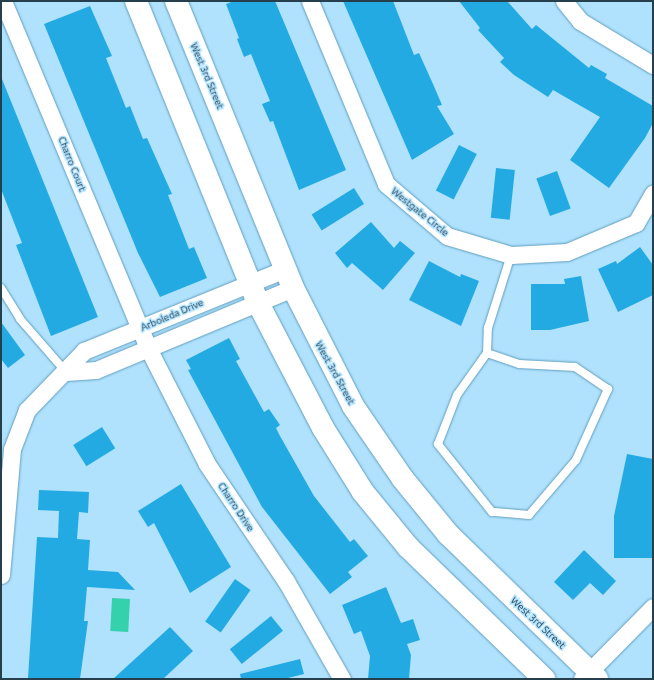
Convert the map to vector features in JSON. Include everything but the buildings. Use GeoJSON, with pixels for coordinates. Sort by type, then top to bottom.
{"type":"FeatureCollection","features":[{"type":"Feature","properties":{"kind":"main road"},"geometry":{"type":"LineString","coordinates":[[136,1],[258,303],[296,380],[363,492],[445,586],[544,679]]}},
{"type":"Feature","properties":{"kind":"main road","name":"West 3rd Street"},"geometry":{"type":"LineString","coordinates":[[176,1],[284,269],[334,376],[403,479],[471,560],[589,676]]}},
{"type":"Feature","properties":{"kind":"street","name":"Charro Court"},"geometry":{"type":"LineString","coordinates":[[3,1],[140,328]]}},
{"type":"Feature","properties":{"kind":"street","name":"Westgate Circle"},"geometry":{"type":"LineString","coordinates":[[310,1],[386,184],[447,236],[511,255],[567,252],[636,223],[653,194]]}},
{"type":"Feature","properties":{"kind":"street"},"geometry":{"type":"LineString","coordinates":[[564,1],[580,21],[653,65]]}},
{"type":"Feature","properties":{"kind":"street","name":"Arboleda Drive"},"geometry":{"type":"LineString","coordinates":[[1,575],[12,449],[27,410],[66,372],[84,351],[284,269]]}},
{"type":"Feature","properties":{"kind":"street"},"geometry":{"type":"LineString","coordinates":[[66,372],[96,370],[293,288]]}},
{"type":"Feature","properties":{"kind":"street","name":"Charro Drive"},"geometry":{"type":"LineString","coordinates":[[140,328],[148,348],[206,464],[286,581],[342,679]]}},
{"type":"Feature","properties":{"kind":"street"},"geometry":{"type":"LineString","coordinates":[[589,676],[653,607]]}},
{"type":"Feature","properties":{"kind":"lane"},"geometry":{"type":"LineString","coordinates":[[487,353],[519,364],[575,367],[608,389],[576,460],[529,515],[492,512],[438,444],[457,395],[487,353],[488,328],[511,255]]}},
{"type":"Feature","properties":{"kind":"lane"},"geometry":{"type":"LineString","coordinates":[[1,288],[20,319],[66,372]]}},
{"type":"Feature","properties":{"kind":"shaded area"},"geometry":{"type":"Polygon","coordinates":[[[112,598],[130,599],[128,632],[110,631],[112,598]]]}}]}
